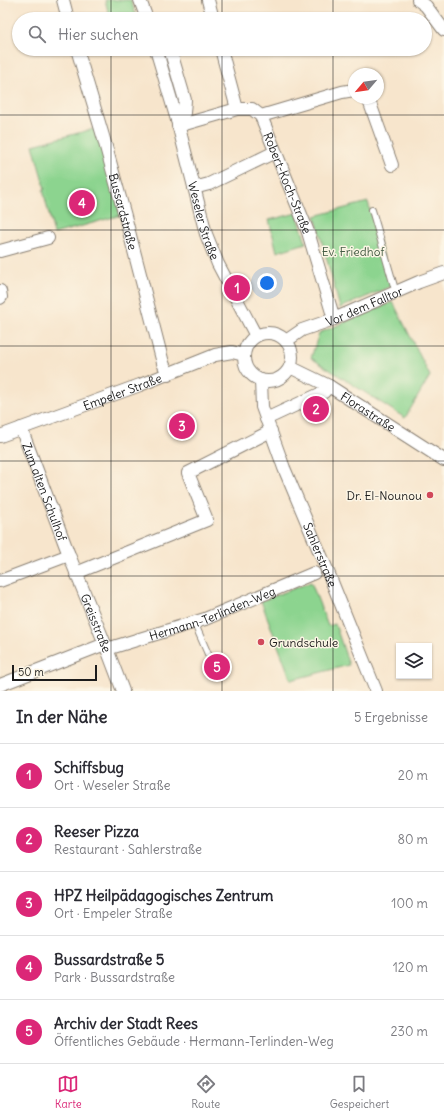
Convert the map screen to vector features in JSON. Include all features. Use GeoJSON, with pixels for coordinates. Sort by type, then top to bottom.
{"type":"FeatureCollection","features":[{"type":"Feature","properties":{"kind":"street"},"geometry":{"type":"LineString","coordinates":[[63,0],[66,12]]}},
{"type":"Feature","properties":{"kind":"street"},"geometry":{"type":"LineString","coordinates":[[140,0],[144,12]]}},
{"type":"Feature","properties":{"kind":"street"},"geometry":{"type":"LineString","coordinates":[[208,0],[211,12]]}},
{"type":"Feature","properties":{"kind":"street"},"geometry":{"type":"LineString","coordinates":[[418,0],[426,6],[430,12]]}},
{"type":"Feature","properties":{"kind":"street"},"geometry":{"type":"LineString","coordinates":[[432,14],[444,30]]}},
{"type":"Feature","properties":{"kind":"street","name":"Bussardstraße"},"geometry":{"type":"LineString","coordinates":[[78,56],[103,136],[163,363],[168,375]]}},
{"type":"Feature","properties":{"kind":"street","name":"Weseler Straße"},"geometry":{"type":"LineString","coordinates":[[158,56],[178,123],[206,234],[218,264],[256,336]]}},
{"type":"Feature","properties":{"kind":"street"},"geometry":{"type":"LineString","coordinates":[[172,56],[185,100],[184,113],[178,123]]}},
{"type":"Feature","properties":{"kind":"street"},"geometry":{"type":"LineString","coordinates":[[223,56],[237,109]]}},
{"type":"Feature","properties":{"kind":"street","name":"Robert-Koch-Straße"},"geometry":{"type":"LineString","coordinates":[[261,116],[348,91]]}},
{"type":"Feature","properties":{"kind":"street"},"geometry":{"type":"LineString","coordinates":[[370,104],[392,165]]}},
{"type":"Feature","properties":{"kind":"street","name":"Robert-Koch-Straße"},"geometry":{"type":"LineString","coordinates":[[178,123],[237,109],[252,109],[261,116],[308,232],[334,319]]}},
{"type":"Feature","properties":{"kind":"street"},"geometry":{"type":"LineString","coordinates":[[194,188],[209,184],[276,152]]}},
{"type":"Feature","properties":{"kind":"street"},"geometry":{"type":"LineString","coordinates":[[0,251],[48,238]]}},
{"type":"Feature","properties":{"kind":"street","name":"Vor dem Falltor"},"geometry":{"type":"LineString","coordinates":[[286,341],[302,330],[334,319],[396,294],[419,282],[444,273]]}},
{"type":"Feature","properties":{"kind":"street"},"geometry":{"type":"LineString","coordinates":[[0,291],[2,297],[0,298]]}},
{"type":"Feature","properties":{"kind":"street"},"geometry":{"type":"LineString","coordinates":[[264,333],[272,333],[280,336],[286,341],[291,349],[292,358],[290,367],[285,374],[278,379],[270,381],[261,380],[248,371],[244,355],[246,347],[256,336],[264,333]]}},
{"type":"Feature","properties":{"kind":"street","name":"Empeler Straße"},"geometry":{"type":"LineString","coordinates":[[0,436],[168,375],[215,355],[232,352],[244,355]]}},
{"type":"Feature","properties":{"kind":"street","name":"Florastraße"},"geometry":{"type":"LineString","coordinates":[[290,367],[329,386],[444,460]]}},
{"type":"Feature","properties":{"kind":"street","name":"Sahlerstraße"},"geometry":{"type":"LineString","coordinates":[[261,380],[262,407],[320,570],[376,691]]}},
{"type":"Feature","properties":{"kind":"street"},"geometry":{"type":"LineString","coordinates":[[266,419],[324,392],[329,386]]}},
{"type":"Feature","properties":{"kind":"street","name":"Zum alten Schulhof"},"geometry":{"type":"LineString","coordinates":[[20,428],[69,555]]}},
{"type":"Feature","properties":{"kind":"street"},"geometry":{"type":"LineString","coordinates":[[76,573],[207,520],[188,473],[271,431]]}},
{"type":"Feature","properties":{"kind":"street"},"geometry":{"type":"LineString","coordinates":[[0,581],[69,555]]}},
{"type":"Feature","properties":{"kind":"street","name":"Greisstraße"},"geometry":{"type":"LineString","coordinates":[[69,555],[123,691]]}},
{"type":"Feature","properties":{"kind":"street","name":"Hermann-Terlinden-Weg"},"geometry":{"type":"LineString","coordinates":[[0,685],[106,646],[205,619],[320,570]]}},
{"type":"Feature","properties":{"kind":"lane"},"geometry":{"type":"LineString","coordinates":[[372,210],[396,294]]}},
{"type":"Feature","properties":{"kind":"lane"},"geometry":{"type":"LineString","coordinates":[[194,622],[208,654]]}},
{"type":"Feature","properties":{"kind":"green space"},"geometry":{"type":"Polygon","coordinates":[[[105,0],[131,0],[135,12],[108,12],[105,0]]]}},
{"type":"Feature","properties":{"kind":"green space"},"geometry":{"type":"Polygon","coordinates":[[[97,128],[121,215],[54,234],[43,190],[45,189],[33,145],[97,128]]]}},
{"type":"Feature","properties":{"kind":"green space","name":"Ev. Friedhof"},"geometry":{"type":"Polygon","coordinates":[[[368,202],[392,286],[340,308],[315,216],[368,202]]]}},
{"type":"Feature","properties":{"kind":"green space"},"geometry":{"type":"Polygon","coordinates":[[[297,213],[306,243],[277,252],[269,220],[297,213]]]}},
{"type":"Feature","properties":{"kind":"green space"},"geometry":{"type":"Polygon","coordinates":[[[393,302],[430,376],[405,418],[311,358],[319,333],[393,302]]]}},
{"type":"Feature","properties":{"kind":"green space"},"geometry":{"type":"Polygon","coordinates":[[[311,582],[328,626],[335,624],[349,665],[291,680],[261,601],[311,582]]]}},
{"type":"Feature","properties":{"kind":"place","name":"Bussardstraße 5"},"geometry":{"type":"Point","coordinates":[82,203]}},
{"type":"Feature","properties":{"kind":"place","name":"Schiffsbug"},"geometry":{"type":"Point","coordinates":[237,288]}},
{"type":"Feature","properties":{"kind":"place","name":"Reeser Pizza"},"geometry":{"type":"Point","coordinates":[316,409]}},
{"type":"Feature","properties":{"kind":"place","name":"HPZ Heilpädagogisches Zentrum"},"geometry":{"type":"Point","coordinates":[182,426]}},
{"type":"Feature","properties":{"kind":"place","name":"Dr. El-Nounou"},"geometry":{"type":"Point","coordinates":[430,495]}},
{"type":"Feature","properties":{"kind":"place","name":"Grundschule"},"geometry":{"type":"Point","coordinates":[261,642]}},
{"type":"Feature","properties":{"kind":"place","name":"Archiv der Stadt Rees"},"geometry":{"type":"Point","coordinates":[217,667]}}]}
